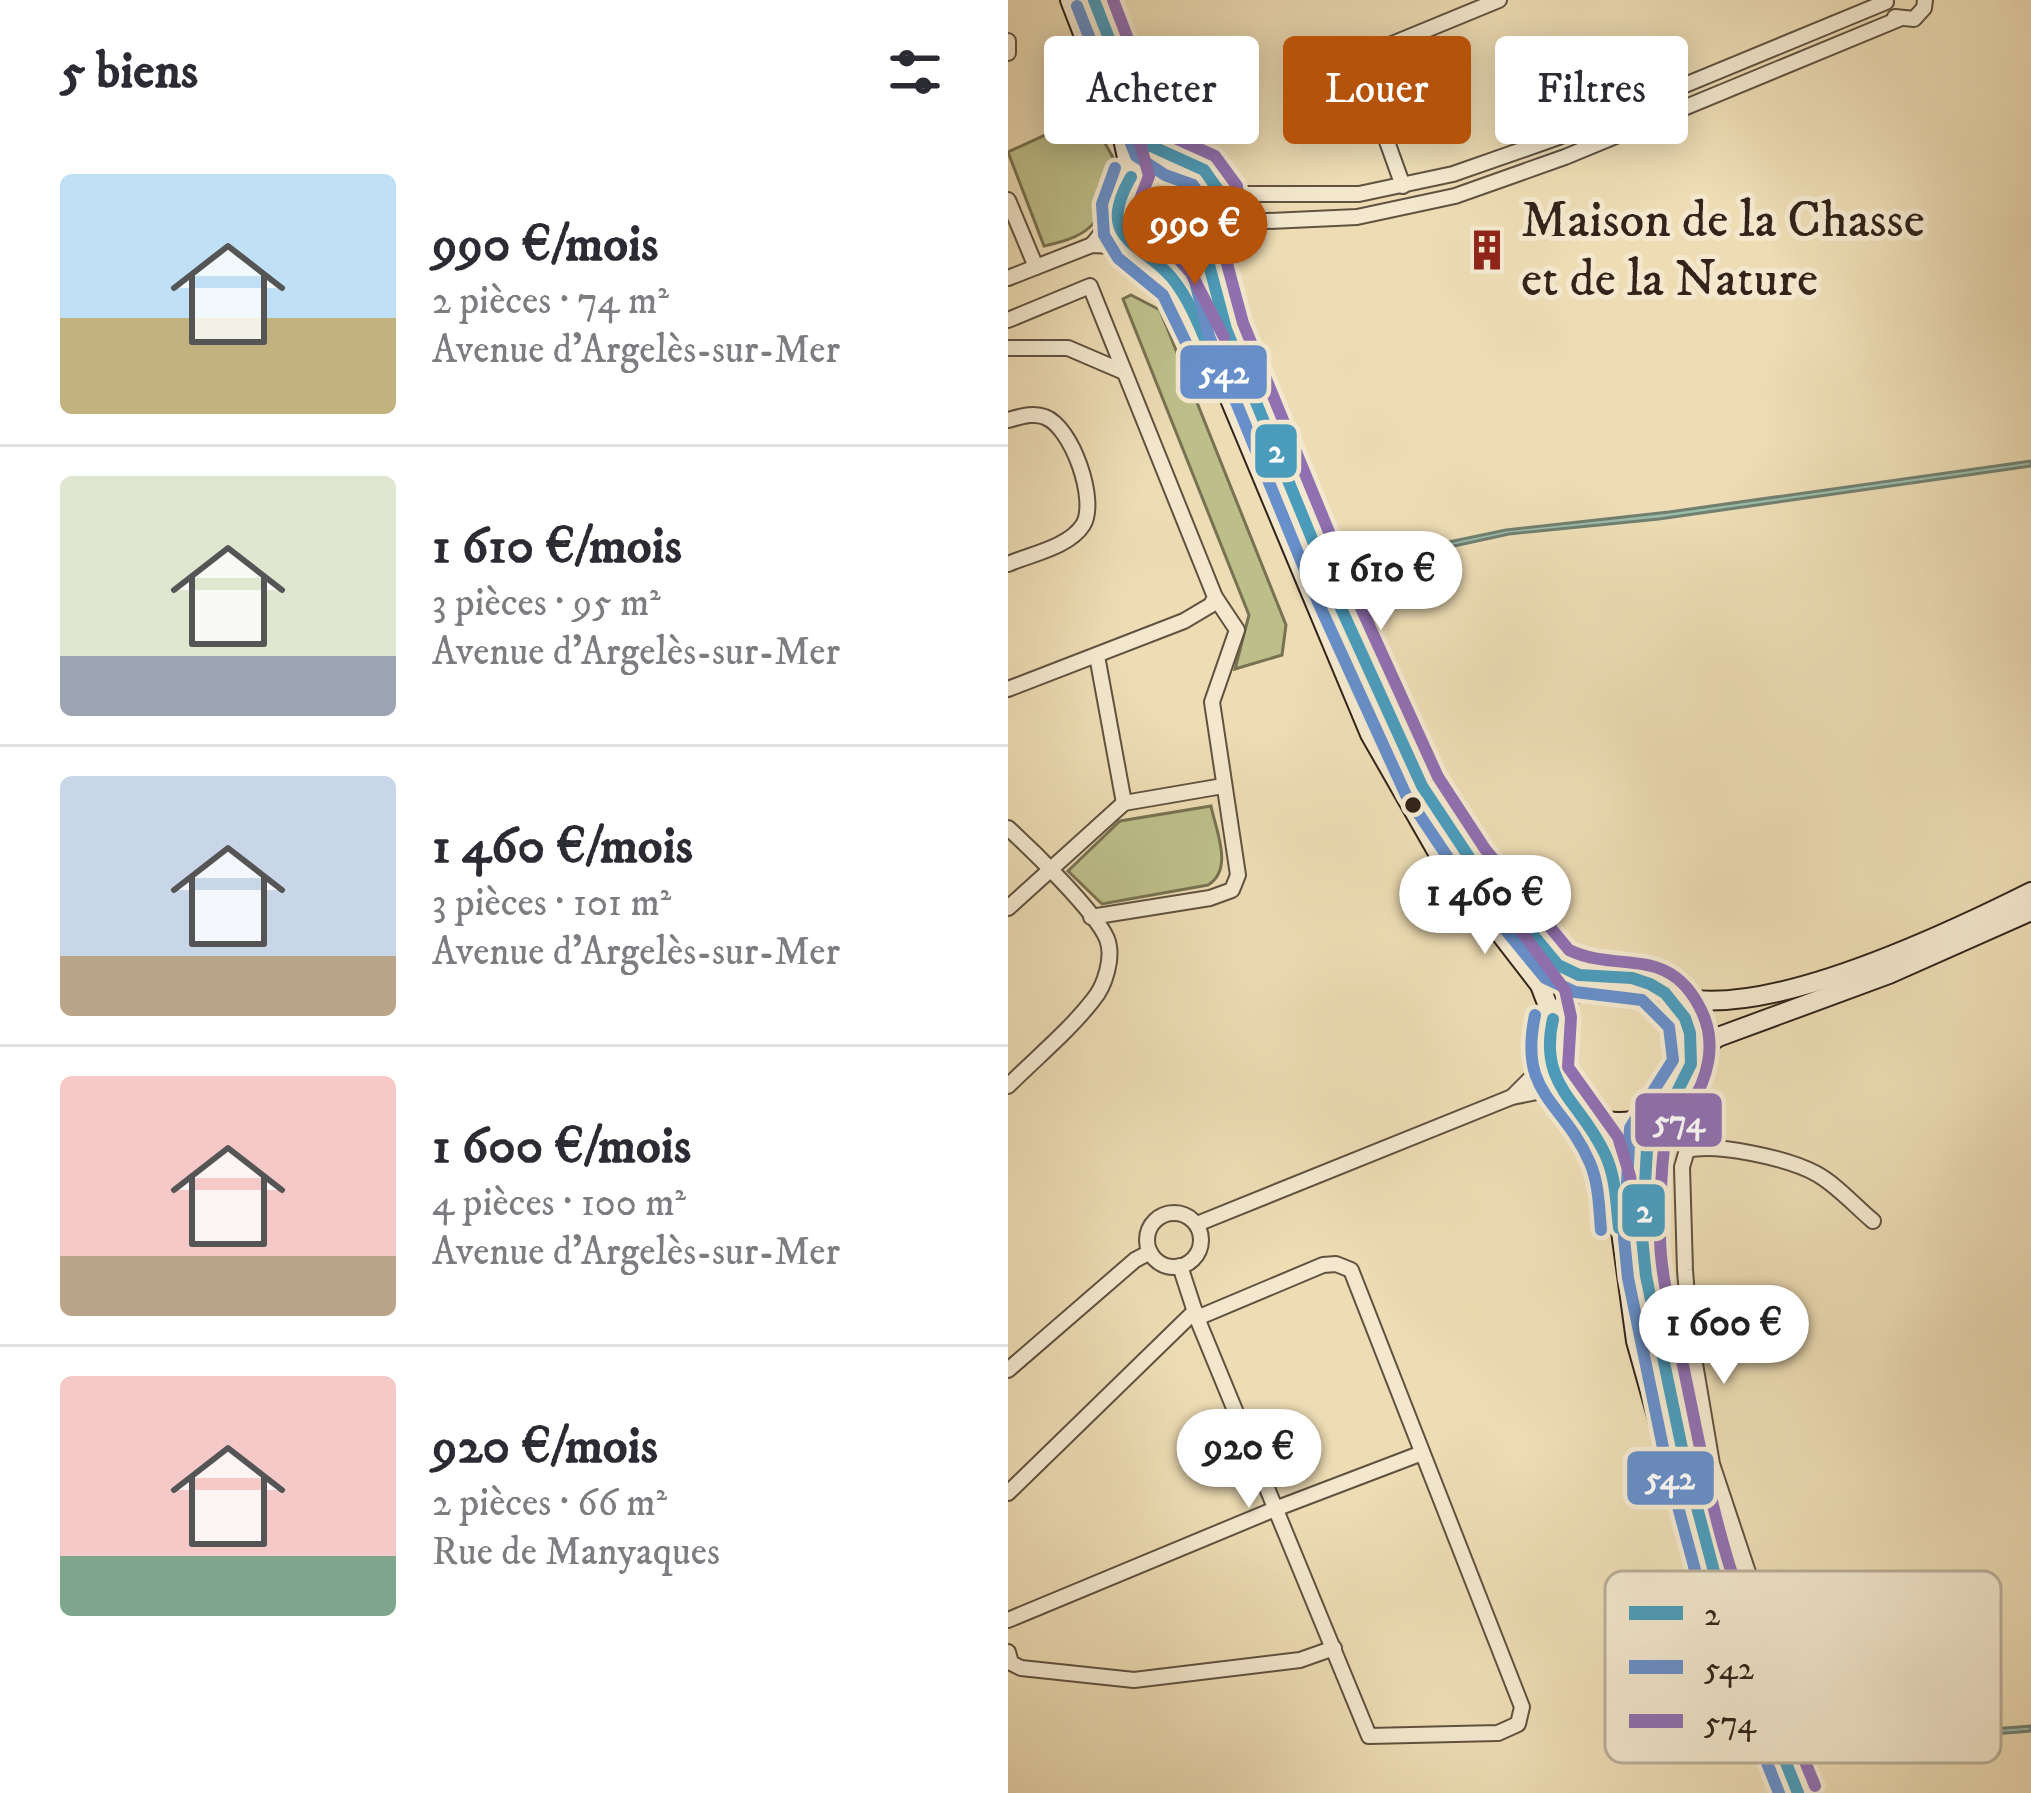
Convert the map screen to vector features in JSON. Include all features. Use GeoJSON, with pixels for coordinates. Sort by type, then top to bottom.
{"type":"FeatureCollection","features":[{"type":"Feature","properties":{"kind":"main road"},"geometry":{"type":"LineString","coordinates":[[1070,0],[1122,134],[1131,177]]}},
{"type":"Feature","properties":{"kind":"main road"},"geometry":{"type":"LineString","coordinates":[[1094,0],[1151,146],[1204,170],[1221,194],[1223,223],[1210,248],[1187,262],[1160,263]]}},
{"type":"Feature","properties":{"kind":"main road"},"geometry":{"type":"LineString","coordinates":[[1173,159],[1144,167],[1131,177],[1119,200],[1118,213],[1132,248],[1160,263],[1201,330],[1370,734],[1438,853],[1540,985],[1553,1019]]}},
{"type":"Feature","properties":{"kind":"main road"},"geometry":{"type":"LineString","coordinates":[[1210,248],[1213,287],[1226,329],[1334,595],[1422,786],[1471,860],[1558,965],[1579,975],[1650,984],[1684,1000],[1796,987],[1886,958],[2031,892]]}},
{"type":"Feature","properties":{"kind":"main road"},"geometry":{"type":"LineString","coordinates":[[1714,1571],[1684,1458],[1646,1276],[1642,1238],[1648,1131],[1702,1048],[1731,1031],[1909,966],[2031,911]]}},
{"type":"Feature","properties":{"kind":"main road"},"geometry":{"type":"LineString","coordinates":[[1614,977],[1578,990],[1553,1019],[1546,1052],[1549,1069],[1594,1131],[1613,1173],[1629,1298],[1647,1385],[1680,1498],[1709,1571]]}},
{"type":"Feature","properties":{"kind":"main road"},"geometry":{"type":"LineString","coordinates":[[1665,993],[1685,1018],[1691,1064]]}},
{"type":"Feature","properties":{"kind":"main road"},"geometry":{"type":"LineString","coordinates":[[1572,1104],[1599,1120],[1621,1122],[1662,1108]]}},
{"type":"Feature","properties":{"kind":"main road"},"geometry":{"type":"LineString","coordinates":[[1786,1763],[1798,1793]]}},
{"type":"Feature","properties":{"kind":"street"},"geometry":{"type":"LineString","coordinates":[[1403,186],[1362,72],[1375,50],[1499,0]]}},
{"type":"Feature","properties":{"kind":"street"},"geometry":{"type":"LineString","coordinates":[[1221,194],[1359,194],[1453,174],[1559,137],[1886,1],[1899,19]]}},
{"type":"Feature","properties":{"kind":"street"},"geometry":{"type":"LineString","coordinates":[[1223,223],[1357,217],[1455,196],[1565,157],[1899,19],[1914,19],[1929,2]]}},
{"type":"Feature","properties":{"kind":"street"},"geometry":{"type":"LineString","coordinates":[[1008,40],[1008,52]]}},
{"type":"Feature","properties":{"kind":"street"},"geometry":{"type":"LineString","coordinates":[[1008,200],[1036,267]]}},
{"type":"Feature","properties":{"kind":"street"},"geometry":{"type":"LineString","coordinates":[[1092,245],[1118,213]]}},
{"type":"Feature","properties":{"kind":"street"},"geometry":{"type":"LineString","coordinates":[[1008,278],[1092,245],[1132,248]]}},
{"type":"Feature","properties":{"kind":"street"},"geometry":{"type":"LineString","coordinates":[[1008,320],[1090,286],[1215,597],[1237,630],[1212,703],[1238,875],[1232,890],[1210,898],[1091,917]]}},
{"type":"Feature","properties":{"kind":"street"},"geometry":{"type":"LineString","coordinates":[[1008,348],[1068,348],[1124,372]]}},
{"type":"Feature","properties":{"kind":"street"},"geometry":{"type":"LineString","coordinates":[[1008,420],[1045,417],[1062,429],[1089,491],[1089,511],[1081,529],[1064,542],[1008,564]]}},
{"type":"Feature","properties":{"kind":"street"},"geometry":{"type":"LineString","coordinates":[[1008,689],[1184,621],[1211,605],[1215,597]]}},
{"type":"Feature","properties":{"kind":"street"},"geometry":{"type":"LineString","coordinates":[[1097,656],[1124,803]]}},
{"type":"Feature","properties":{"kind":"street"},"geometry":{"type":"LineString","coordinates":[[1008,908],[1124,803],[1222,786]]}},
{"type":"Feature","properties":{"kind":"street"},"geometry":{"type":"LineString","coordinates":[[1008,827],[1091,917],[1107,939],[1109,962],[1096,997],[1008,1086]]}},
{"type":"Feature","properties":{"kind":"street"},"geometry":{"type":"LineString","coordinates":[[1511,1097],[1531,1078],[1546,1052]]}},
{"type":"Feature","properties":{"kind":"street"},"geometry":{"type":"LineString","coordinates":[[1197,1224],[1511,1097],[1537,1092],[1572,1104]]}},
{"type":"Feature","properties":{"kind":"street"},"geometry":{"type":"LineString","coordinates":[[1748,1571],[1712,1463],[1690,1334],[1682,1166],[1687,1150],[1706,1146],[1741,1151],[1815,1173],[1873,1221]]}},
{"type":"Feature","properties":{"kind":"street"},"geometry":{"type":"LineString","coordinates":[[1179,1213],[1197,1224],[1200,1250],[1180,1266],[1163,1264],[1150,1252],[1149,1229],[1159,1217],[1179,1213]]}},
{"type":"Feature","properties":{"kind":"street"},"geometry":{"type":"LineString","coordinates":[[1008,1370],[1150,1252]]}},
{"type":"Feature","properties":{"kind":"street"},"geometry":{"type":"LineString","coordinates":[[1008,1493],[1196,1315],[1323,1265],[1351,1270],[1522,1707],[1518,1724],[1498,1733],[1370,1736],[1196,1315],[1180,1266]]}},
{"type":"Feature","properties":{"kind":"street"},"geometry":{"type":"LineString","coordinates":[[1008,1620],[1422,1453]]}},
{"type":"Feature","properties":{"kind":"street"},"geometry":{"type":"LineString","coordinates":[[1008,1652],[1011,1663],[1021,1668],[1134,1680],[1300,1660],[1334,1648]]}},
{"type":"Feature","properties":{"kind":"green space"},"geometry":{"type":"Polygon","coordinates":[[[1044,136],[1044,144],[1105,144],[1115,161],[1102,209],[1089,228],[1044,246],[1008,152],[1044,136]]]}},
{"type":"Feature","properties":{"kind":"green space"},"geometry":{"type":"Polygon","coordinates":[[[1131,295],[1160,310],[1286,625],[1282,655],[1235,669],[1249,615],[1123,299],[1131,295]]]}},
{"type":"Feature","properties":{"kind":"green space"},"geometry":{"type":"Polygon","coordinates":[[[1211,806],[1222,860],[1208,885],[1102,904],[1068,871],[1120,821],[1211,806]]]}},
{"type":"Feature","properties":{"kind":"shaded area"},"geometry":{"type":"Polygon","coordinates":[[[2031,461],[2031,466],[1659,519],[1509,534],[1321,575],[1319,569],[1506,530],[2031,461]]]}},
{"type":"Feature","properties":{"kind":"shaded area"},"geometry":{"type":"Polygon","coordinates":[[[2031,1726],[2031,1731],[2001,1733],[2001,1728],[2031,1726]]]}},
{"type":"Feature","properties":{"kind":"transit line","name":"2"},"geometry":{"type":"LineString","coordinates":[[1094,0],[1151,146],[1204,170],[1221,194],[1223,223],[1208,261],[1226,329],[1335,595],[1422,786],[1471,860],[1558,965],[1579,975],[1632,978],[1650,984],[1665,993],[1685,1018],[1691,1064],[1675,1096],[1648,1131],[1642,1238],[1684,1458],[1714,1571]]}},
{"type":"Feature","properties":{"kind":"transit line","name":"574"},"geometry":{"type":"LineString","coordinates":[[1113,0],[1164,133],[1215,156],[1237,186],[1241,225],[1226,260],[1243,323],[1352,588],[1438,777],[1485,849],[1569,950],[1659,968],[1689,991],[1707,1024],[1705,1073],[1665,1143],[1661,1252],[1702,1457],[1732,1571]]}},
{"type":"Feature","properties":{"kind":"transit line","name":"542"},"geometry":{"type":"LineString","coordinates":[[1077,6],[1136,156],[1165,175],[1193,185],[1203,200],[1205,219],[1193,241],[1190,262],[1209,336],[1318,602],[1406,795],[1457,871],[1545,978],[1575,992],[1642,1000],[1669,1027],[1673,1060],[1630,1128],[1624,1238],[1666,1462],[1695,1571]]}},
{"type":"Feature","properties":{"kind":"transit line","name":"574"},"geometry":{"type":"LineString","coordinates":[[1140,144],[1149,176],[1139,202],[1138,223],[1191,273],[1224,337]]}},
{"type":"Feature","properties":{"kind":"transit line","name":"542"},"geometry":{"type":"LineString","coordinates":[[1115,168],[1102,204],[1104,235],[1118,258],[1163,295],[1191,353]]}},
{"type":"Feature","properties":{"kind":"transit line","name":"2"},"geometry":{"type":"LineString","coordinates":[[1131,177],[1121,198],[1120,228],[1178,286],[1208,346]]}},
{"type":"Feature","properties":{"kind":"transit line","name":"574"},"geometry":{"type":"LineString","coordinates":[[1519,928],[1565,990],[1571,1017],[1568,1067],[1618,1137],[1638,1229]]}},
{"type":"Feature","properties":{"kind":"transit line","name":"542"},"geometry":{"type":"LineString","coordinates":[[1535,1015],[1531,1042],[1538,1081],[1590,1163],[1601,1230]]}},
{"type":"Feature","properties":{"kind":"transit line","name":"2"},"geometry":{"type":"LineString","coordinates":[[1553,1019],[1550,1042],[1556,1077],[1609,1163],[1619,1228]]}},
{"type":"Feature","properties":{"kind":"transit line","name":"542"},"geometry":{"type":"LineString","coordinates":[[1767,1763],[1779,1793]]}},
{"type":"Feature","properties":{"kind":"transit line","name":"2"},"geometry":{"type":"LineString","coordinates":[[1786,1763],[1798,1793]]}},
{"type":"Feature","properties":{"kind":"transit line","name":"574"},"geometry":{"type":"LineString","coordinates":[[1806,1763],[1815,1786]]}},
{"type":"Feature","properties":{"kind":"place","name":"Maison de la Chasse et de la Nature"},"geometry":{"type":"Point","coordinates":[1487,250]}}]}
